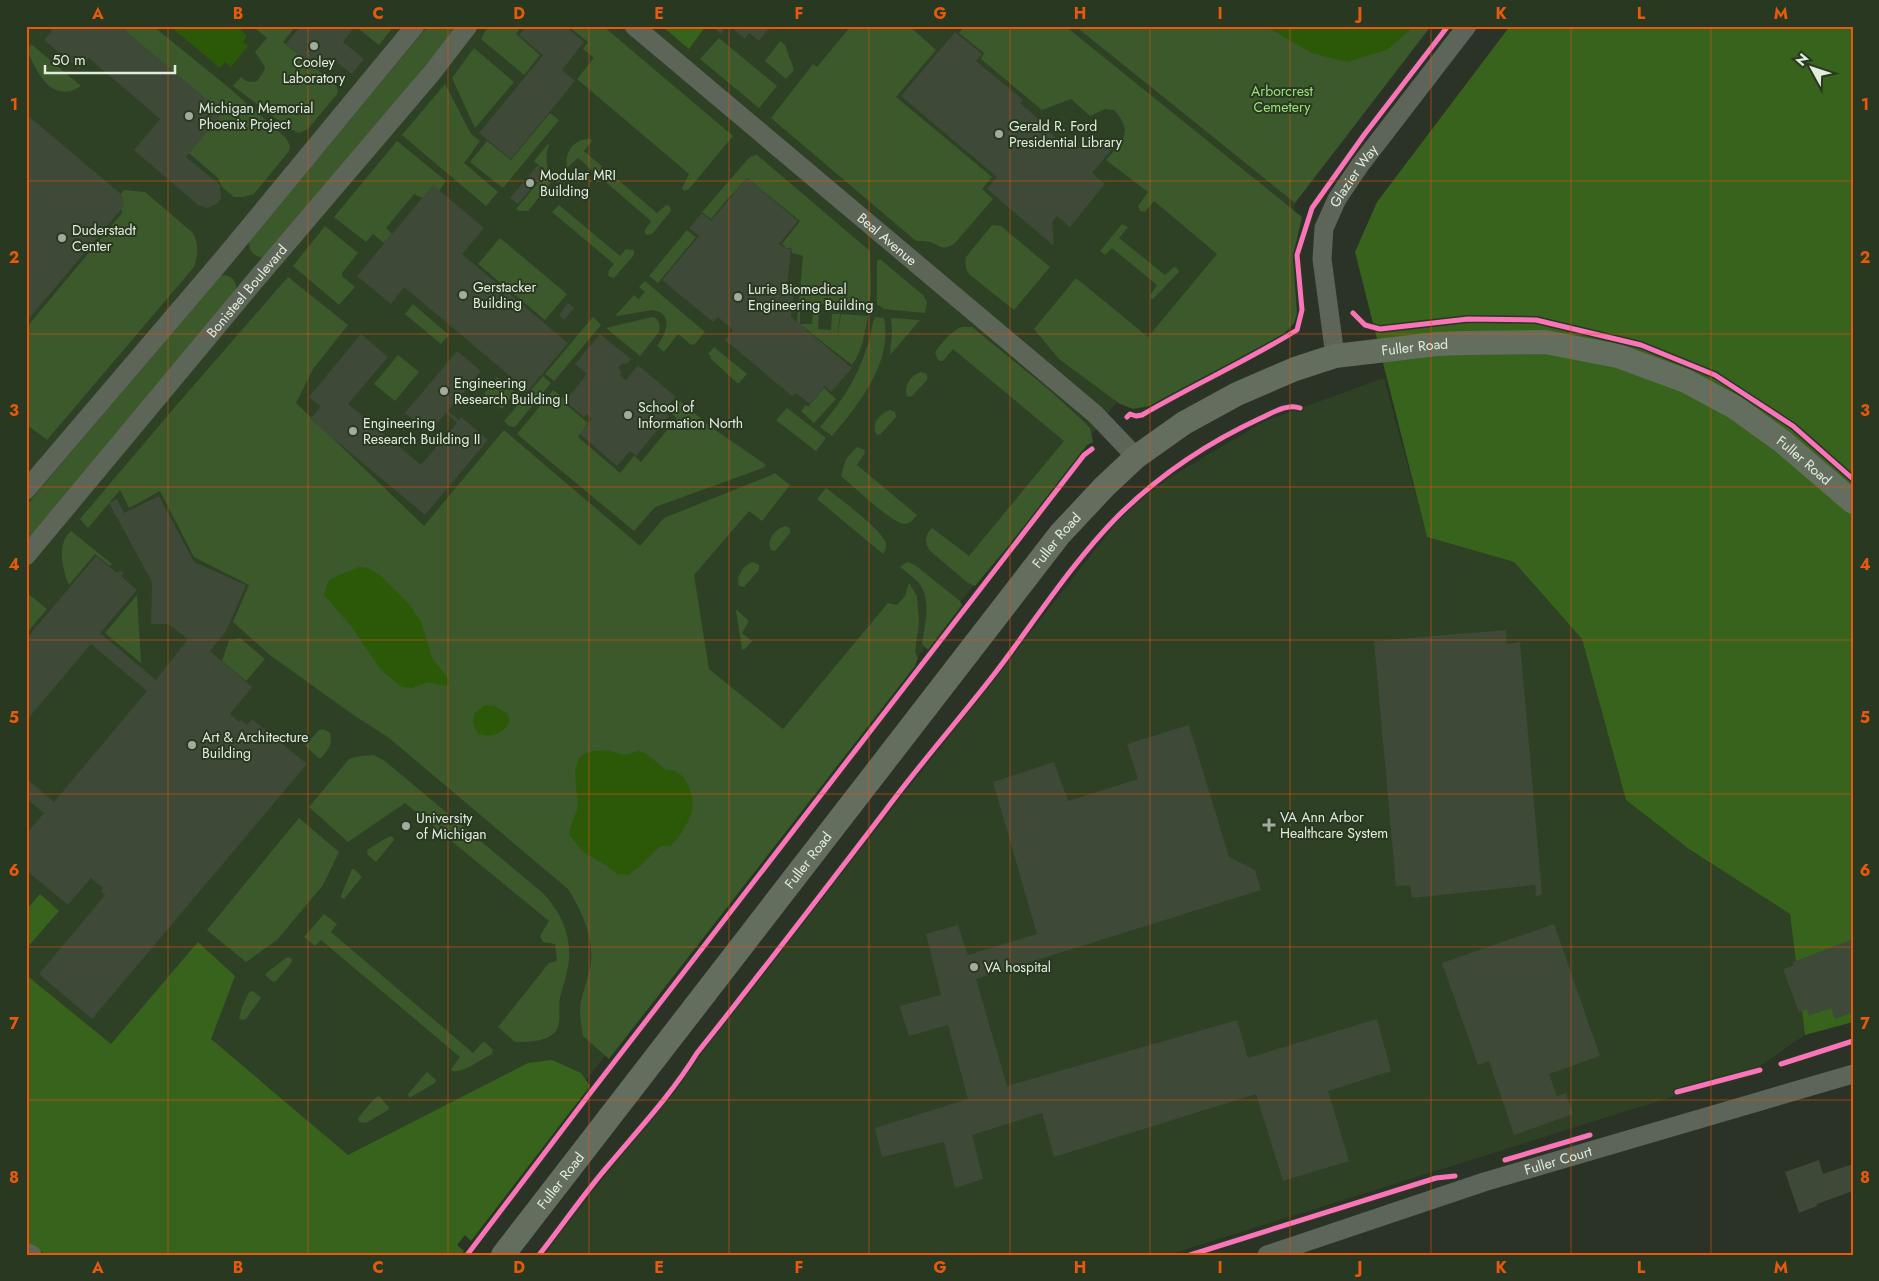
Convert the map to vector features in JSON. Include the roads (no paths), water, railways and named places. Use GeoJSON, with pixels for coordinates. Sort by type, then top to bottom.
{"type":"FeatureCollection","features":[{"type":"Feature","properties":{"kind":"main road","name":"Fuller Road"},"geometry":{"type":"LineString","coordinates":[[503,1255],[1060,534],[1105,486],[1136,457],[1184,423],[1237,394],[1295,369],[1334,356],[1437,344],[1545,342],[1618,356],[1686,380],[1736,408],[1783,442],[1853,502]]}},
{"type":"Feature","properties":{"kind":"street"},"geometry":{"type":"LineString","coordinates":[[26,490],[220,262],[415,26]]}},
{"type":"Feature","properties":{"kind":"street","name":"Bonisteel Boulevard"},"geometry":{"type":"LineString","coordinates":[[26,556],[253,283],[431,74],[468,26]]}},
{"type":"Feature","properties":{"kind":"street","name":"Beal Avenue"},"geometry":{"type":"LineString","coordinates":[[634,26],[1095,414],[1136,457]]}},
{"type":"Feature","properties":{"kind":"street","name":"Glazier Way"},"geometry":{"type":"LineString","coordinates":[[1334,356],[1322,260],[1324,228],[1338,199],[1360,165],[1467,26]]}},
{"type":"Feature","properties":{"kind":"street","name":"Fuller Court"},"geometry":{"type":"LineString","coordinates":[[1267,1255],[1484,1182],[1853,1074]]}},
{"type":"Feature","properties":{"kind":"street"},"geometry":{"type":"LineString","coordinates":[[26,1252],[32,1255]]}},
{"type":"Feature","properties":{"kind":"place","name":"Cooley Laboratory"},"geometry":{"type":"Point","coordinates":[314,46]}},
{"type":"Feature","properties":{"kind":"place","name":"Michigan Memorial Phoenix Project"},"geometry":{"type":"Point","coordinates":[189,116]}},
{"type":"Feature","properties":{"kind":"place","name":"Gerald R. Ford Presidential Library"},"geometry":{"type":"Point","coordinates":[999,134]}},
{"type":"Feature","properties":{"kind":"place","name":"Modular MRI Building"},"geometry":{"type":"Point","coordinates":[530,183]}},
{"type":"Feature","properties":{"kind":"place","name":"Duderstadt Center"},"geometry":{"type":"Point","coordinates":[62,238]}},
{"type":"Feature","properties":{"kind":"place","name":"Gerstacker Building"},"geometry":{"type":"Point","coordinates":[463,295]}},
{"type":"Feature","properties":{"kind":"place","name":"Lurie Biomedical Engineering Building"},"geometry":{"type":"Point","coordinates":[738,297]}},
{"type":"Feature","properties":{"kind":"place","name":"Engineering Research Building I"},"geometry":{"type":"Point","coordinates":[444,391]}},
{"type":"Feature","properties":{"kind":"place","name":"School of Information North"},"geometry":{"type":"Point","coordinates":[628,415]}},
{"type":"Feature","properties":{"kind":"place","name":"Engineering Research Building II"},"geometry":{"type":"Point","coordinates":[353,431]}},
{"type":"Feature","properties":{"kind":"place","name":"Art & Architecture Building"},"geometry":{"type":"Point","coordinates":[192,745]}},
{"type":"Feature","properties":{"kind":"place","name":"VA Ann Arbor Healthcare System"},"geometry":{"type":"Point","coordinates":[1269,825]}},
{"type":"Feature","properties":{"kind":"place","name":"University of Michigan"},"geometry":{"type":"Point","coordinates":[406,826]}},
{"type":"Feature","properties":{"kind":"place","name":"VA hospital"},"geometry":{"type":"Point","coordinates":[974,967]}},
{"type":"Feature","properties":{"kind":"park label","name":"Arborcrest Cemetery"},"geometry":{"type":"Point","coordinates":[1282,99]}}]}
